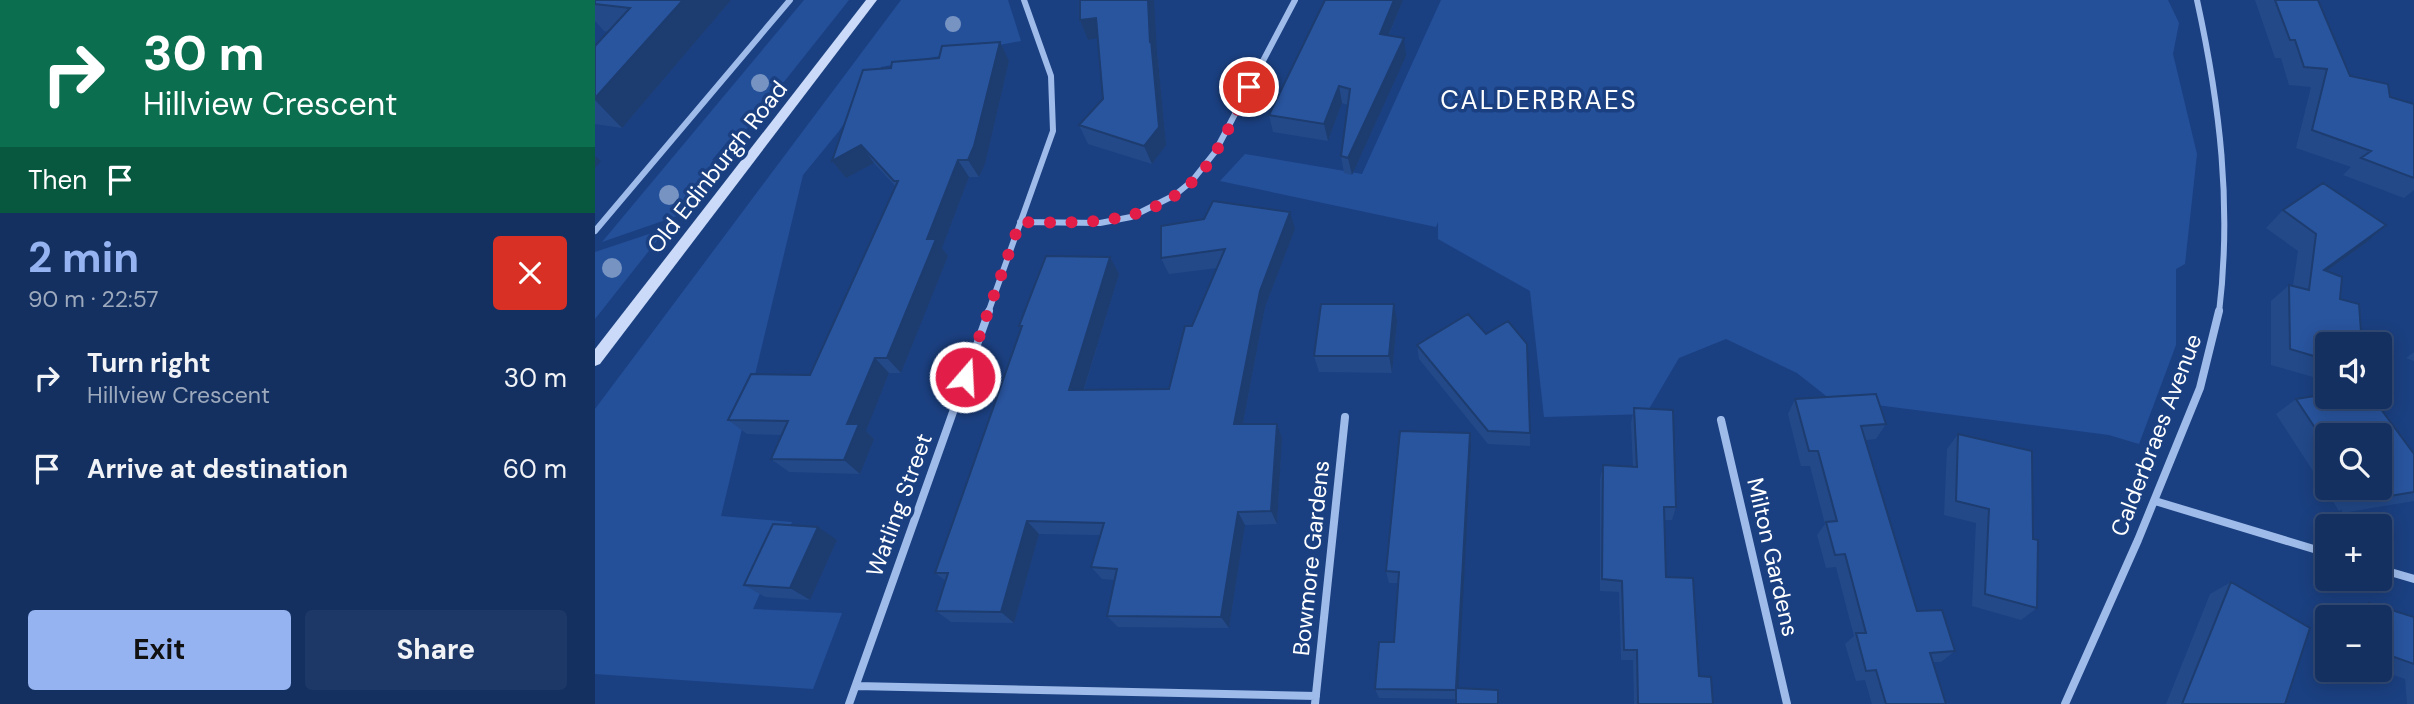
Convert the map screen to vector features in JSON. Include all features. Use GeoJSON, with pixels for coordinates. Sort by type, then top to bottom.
{"type":"FeatureCollection","features":[{"type":"Feature","properties":{"kind":"main road","name":"Old Edinburgh Road"},"geometry":{"type":"LineString","coordinates":[[595,360],[872,0]]}},
{"type":"Feature","properties":{"kind":"street"},"geometry":{"type":"LineString","coordinates":[[595,231],[790,0]]}},
{"type":"Feature","properties":{"kind":"street","name":"Watling Street"},"geometry":{"type":"LineString","coordinates":[[849,704],[1053,131],[1056,100],[1052,73],[1024,0]]}},
{"type":"Feature","properties":{"kind":"street"},"geometry":{"type":"LineString","coordinates":[[1020,222],[1100,223],[1131,217],[1175,195],[1192,181],[1215,152],[1295,0]]}},
{"type":"Feature","properties":{"kind":"street","name":"Calderbraes Avenue"},"geometry":{"type":"LineString","coordinates":[[2065,704],[2155,501],[2210,358],[2221,300],[2226,217],[2221,114],[2197,0]]}},
{"type":"Feature","properties":{"kind":"street","name":"Bowmore Gardens"},"geometry":{"type":"LineString","coordinates":[[1315,700],[1345,417]]}},
{"type":"Feature","properties":{"kind":"street","name":"Milton Gardens"},"geometry":{"type":"LineString","coordinates":[[1721,420],[1787,704]]}},
{"type":"Feature","properties":{"kind":"street"},"geometry":{"type":"LineString","coordinates":[[2155,501],[2315,549]]}},
{"type":"Feature","properties":{"kind":"street"},"geometry":{"type":"LineString","coordinates":[[2392,573],[2414,579]]}},
{"type":"Feature","properties":{"kind":"street"},"geometry":{"type":"LineString","coordinates":[[856,685],[1315,700]]}},
{"type":"Feature","properties":{"kind":"shaded area"},"geometry":{"type":"Polygon","coordinates":[[[804,0],[849,0],[737,141],[728,141],[712,160],[718,162],[677,216],[602,242],[804,0]]]}},
{"type":"Feature","properties":{"kind":"shaded area"},"geometry":{"type":"Polygon","coordinates":[[[901,0],[1008,0],[1021,41],[881,67],[839,131],[803,175],[721,516],[792,522],[753,609],[842,613],[813,689],[595,674],[595,409],[901,0]]]}},
{"type":"Feature","properties":{"kind":"shaded area"},"geometry":{"type":"Polygon","coordinates":[[[1441,0],[2168,0],[2179,23],[2173,54],[2197,154],[2185,264],[2176,269],[2176,345],[2139,444],[2109,435],[1830,399],[1797,373],[1726,339],[1679,358],[1646,414],[1544,417],[1530,291],[1438,239],[1438,222],[1436,227],[1220,181],[1245,154],[1362,174],[1441,0]]]}},
{"type":"Feature","properties":{"kind":"shaded area"},"geometry":{"type":"Polygon","coordinates":[[[667,228],[595,319],[595,252],[667,228]]]}},
{"type":"Feature","properties":{"kind":"building"},"geometry":{"type":"Polygon","coordinates":[[[595,0],[683,0],[595,98],[595,46],[630,8],[595,4],[595,0]]]}},
{"type":"Feature","properties":{"kind":"building"},"geometry":{"type":"Polygon","coordinates":[[[1080,0],[1148,0],[1159,127],[1144,146],[1079,125],[1103,99],[1096,18],[1080,20],[1080,0]]]}},
{"type":"Feature","properties":{"kind":"building"},"geometry":{"type":"Polygon","coordinates":[[[1325,0],[1394,0],[1380,34],[1404,38],[1348,158],[1341,156],[1350,89],[1339,86],[1324,124],[1269,115],[1325,0]]]}},
{"type":"Feature","properties":{"kind":"building"},"geometry":{"type":"Polygon","coordinates":[[[2275,0],[2318,0],[2350,76],[2388,84],[2390,97],[2414,104],[2414,178],[2361,158],[2371,151],[2312,130],[2327,69],[2304,67],[2295,40],[2290,40],[2275,0]]]}},
{"type":"Feature","properties":{"kind":"building"},"geometry":{"type":"Polygon","coordinates":[[[1000,42],[974,146],[968,160],[958,160],[927,239],[936,239],[887,358],[875,358],[847,424],[859,424],[844,460],[771,459],[788,421],[728,420],[751,374],[810,375],[898,181],[894,181],[861,145],[832,161],[863,70],[891,68],[892,62],[939,58],[942,46],[1000,42]]]}},
{"type":"Feature","properties":{"kind":"building"},"geometry":{"type":"Polygon","coordinates":[[[2323,183],[2386,225],[2324,270],[2342,277],[2340,299],[2359,304],[2361,332],[2315,332],[2315,356],[2290,349],[2289,285],[2309,290],[2316,234],[2283,210],[2323,183]]]}},
{"type":"Feature","properties":{"kind":"building"},"geometry":{"type":"Polygon","coordinates":[[[1213,201],[1290,212],[1260,291],[1234,424],[1277,424],[1271,511],[1238,512],[1221,617],[1107,616],[1117,569],[1091,567],[1104,523],[1027,521],[1001,612],[936,611],[948,573],[935,573],[1022,326],[1019,326],[1046,256],[1110,257],[1069,390],[1169,389],[1185,326],[1192,326],[1225,249],[1161,258],[1161,226],[1204,219],[1213,201]]]}},
{"type":"Feature","properties":{"kind":"building"},"geometry":{"type":"Polygon","coordinates":[[[1321,304],[1394,304],[1389,356],[1314,356],[1321,304]]]}},
{"type":"Feature","properties":{"kind":"building"},"geometry":{"type":"Polygon","coordinates":[[[1468,314],[1486,334],[1508,321],[1527,344],[1530,433],[1488,431],[1417,345],[1468,314]]]}},
{"type":"Feature","properties":{"kind":"building"},"geometry":{"type":"Polygon","coordinates":[[[1876,394],[1886,424],[1861,426],[1917,611],[1942,610],[1955,651],[1930,653],[1946,704],[1886,704],[1876,670],[1866,671],[1856,633],[1866,633],[1845,554],[1835,555],[1826,522],[1837,521],[1818,451],[1809,451],[1795,399],[1876,394]]]}},
{"type":"Feature","properties":{"kind":"building"},"geometry":{"type":"Polygon","coordinates":[[[2315,396],[2315,409],[2381,409],[2391,423],[2315,423],[2315,428],[2296,399],[2315,396]]]}},
{"type":"Feature","properties":{"kind":"building"},"geometry":{"type":"Polygon","coordinates":[[[1634,408],[1673,410],[1676,507],[1664,507],[1666,577],[1693,578],[1699,676],[1711,677],[1713,704],[1638,704],[1637,650],[1624,650],[1622,581],[1602,579],[1603,465],[1637,467],[1634,408]]]}},
{"type":"Feature","properties":{"kind":"building"},"geometry":{"type":"Polygon","coordinates":[[[2392,424],[2414,454],[2414,492],[2392,496],[2392,424]]]}},
{"type":"Feature","properties":{"kind":"building"},"geometry":{"type":"Polygon","coordinates":[[[1400,431],[1470,433],[1456,688],[1498,690],[1498,704],[1456,704],[1456,690],[1375,689],[1379,642],[1394,642],[1399,572],[1386,571],[1400,431]]]}},
{"type":"Feature","properties":{"kind":"building"},"geometry":{"type":"Polygon","coordinates":[[[1958,434],[2032,451],[2033,539],[2038,540],[2037,608],[1985,594],[1989,509],[1956,501],[1958,434]]]}},
{"type":"Feature","properties":{"kind":"building"},"geometry":{"type":"Polygon","coordinates":[[[773,524],[818,527],[790,588],[744,585],[773,524]]]}},
{"type":"Feature","properties":{"kind":"building"},"geometry":{"type":"Polygon","coordinates":[[[2231,582],[2310,628],[2285,704],[2182,704],[2231,582]]]}},
{"type":"Feature","properties":{"kind":"building"},"geometry":{"type":"Polygon","coordinates":[[[2392,610],[2414,617],[2414,664],[2392,656],[2392,610]]]}},
{"type":"Feature","properties":{"kind":"district","name":"CALDERBRAES"},"geometry":{"type":"Point","coordinates":[1539,100]}},
{"type":"Feature","properties":{"kind":"route"},"geometry":{"type":"LineString","coordinates":[[965,377],[1020,222],[1100,223],[1131,217],[1175,195],[1206,167],[1249,87]]}}]}
